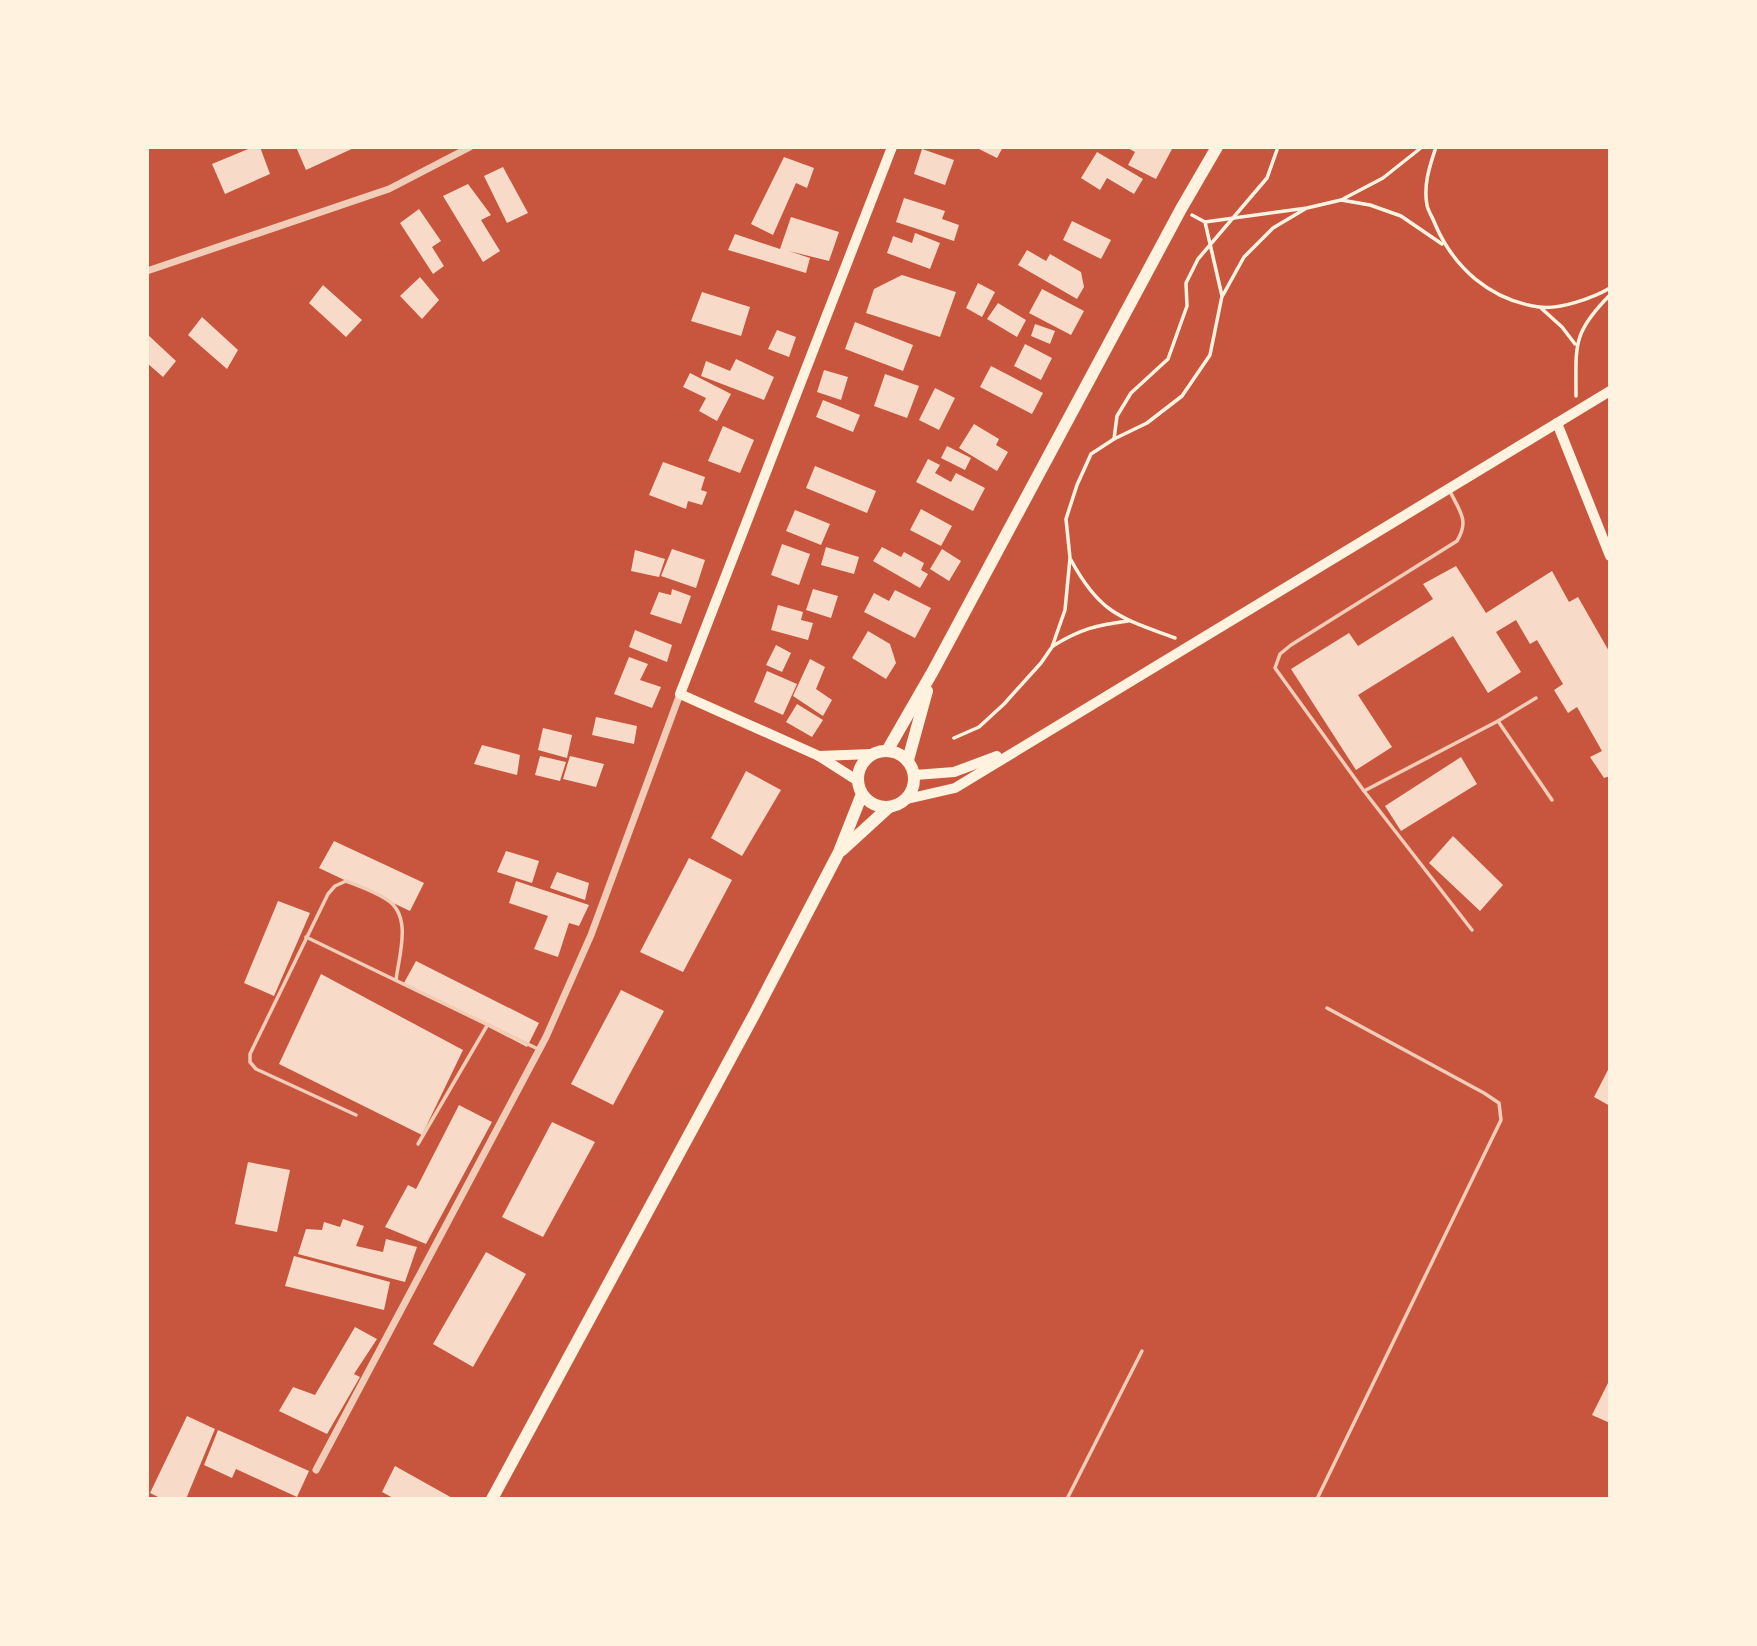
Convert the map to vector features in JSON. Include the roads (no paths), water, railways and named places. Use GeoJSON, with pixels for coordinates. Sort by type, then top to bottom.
{"type":"FeatureCollection","features":[{"type":"Feature","properties":{"kind":"main road"},"geometry":{"type":"LineString","coordinates":[[892,147],[680,694],[819,756],[860,787],[869,802],[878,806],[899,805],[907,799],[955,788],[1610,391]]}},
{"type":"Feature","properties":{"kind":"main road"},"geometry":{"type":"LineString","coordinates":[[887,751],[1217,147]]}},
{"type":"Feature","properties":{"kind":"main road"},"geometry":{"type":"LineString","coordinates":[[1556,424],[1610,556]]}},
{"type":"Feature","properties":{"kind":"main road"},"geometry":{"type":"LineString","coordinates":[[908,760],[931,673]]}},
{"type":"Feature","properties":{"kind":"main road"},"geometry":{"type":"LineString","coordinates":[[915,775],[954,772],[1019,748]]}},
{"type":"Feature","properties":{"kind":"main road"},"geometry":{"type":"LineString","coordinates":[[819,756],[887,751],[902,755],[908,760],[915,775],[915,784],[907,799]]}},
{"type":"Feature","properties":{"kind":"main road"},"geometry":{"type":"LineString","coordinates":[[492,1499],[651,1207],[839,852],[860,787],[862,765],[872,754]]}},
{"type":"Feature","properties":{"kind":"main road"},"geometry":{"type":"LineString","coordinates":[[839,852],[889,807]]}},
{"type":"Feature","properties":{"kind":"street"},"geometry":{"type":"LineString","coordinates":[[147,271],[389,189],[470,147]]}},
{"type":"Feature","properties":{"kind":"street"},"geometry":{"type":"LineString","coordinates":[[316,1470],[540,1050],[591,935],[680,694]]}},
{"type":"Feature","properties":{"kind":"lane"},"geometry":{"type":"LineString","coordinates":[[1449,489],[1465,523],[1457,541],[1291,645],[1280,654],[1275,668],[1364,791],[1472,930]]}},
{"type":"Feature","properties":{"kind":"lane"},"geometry":{"type":"LineString","coordinates":[[1364,791],[1498,721],[1536,698]]}},
{"type":"Feature","properties":{"kind":"lane"},"geometry":{"type":"LineString","coordinates":[[1498,721],[1552,800]]}},
{"type":"Feature","properties":{"kind":"lane"},"geometry":{"type":"LineString","coordinates":[[356,1115],[256,1069],[250,1062],[250,1054],[306,936],[335,886],[346,881],[388,900],[399,912],[403,922],[396,980]]}},
{"type":"Feature","properties":{"kind":"lane"},"geometry":{"type":"LineString","coordinates":[[306,936],[540,1050]]}},
{"type":"Feature","properties":{"kind":"lane"},"geometry":{"type":"LineString","coordinates":[[1317,1499],[1501,1120],[1499,1103],[1484,1093],[1327,1009]]}},
{"type":"Feature","properties":{"kind":"lane"},"geometry":{"type":"LineString","coordinates":[[418,1144],[488,1024]]}},
{"type":"Feature","properties":{"kind":"lane"},"geometry":{"type":"LineString","coordinates":[[1067,1499],[1142,1351]]}}]}
